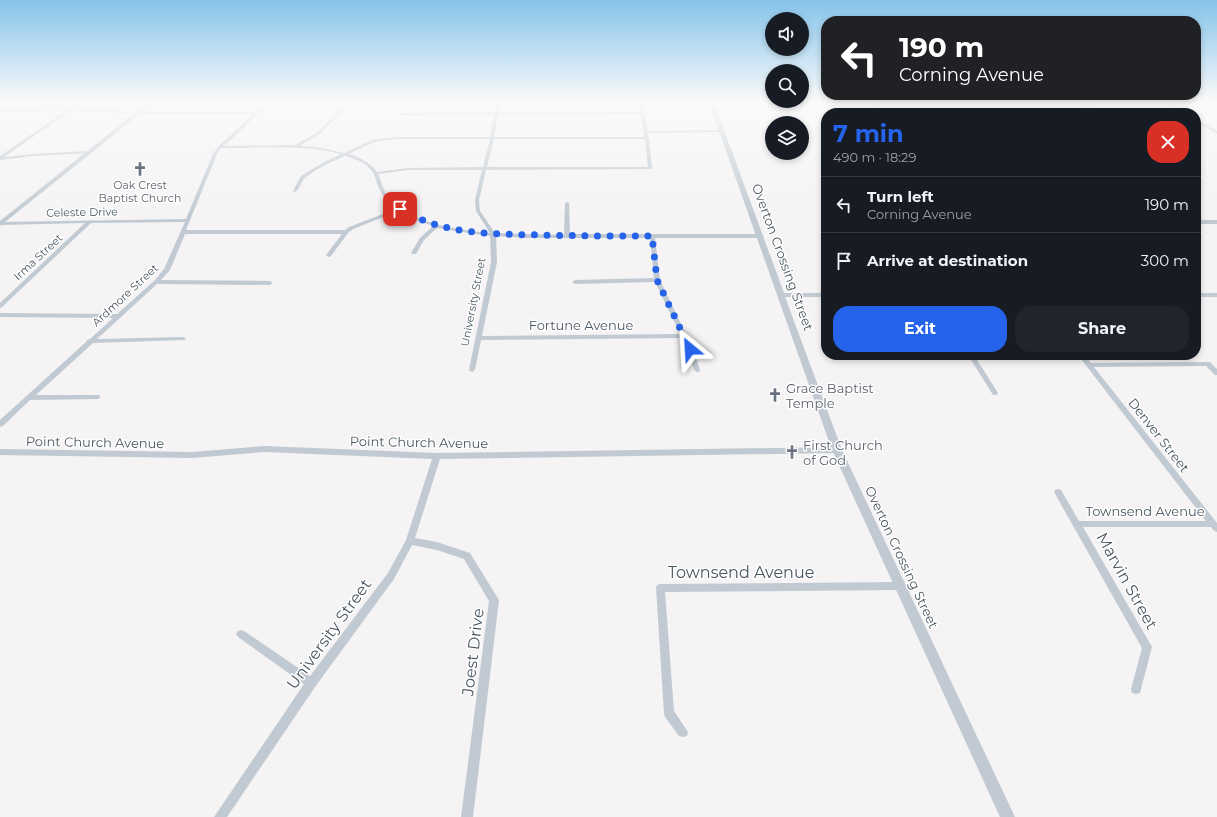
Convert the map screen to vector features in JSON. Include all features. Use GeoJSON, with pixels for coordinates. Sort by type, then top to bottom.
{"type":"FeatureCollection","features":[{"type":"Feature","properties":{"kind":"street"},"geometry":{"type":"LineString","coordinates":[[0,159],[30,138]]}},
{"type":"Feature","properties":{"kind":"street"},"geometry":{"type":"LineString","coordinates":[[1,223],[106,138]]}},
{"type":"Feature","properties":{"kind":"street","name":"Ardmore Street"},"geometry":{"type":"LineString","coordinates":[[0,424],[156,282],[167,270],[215,154],[230,138]]}},
{"type":"Feature","properties":{"kind":"street"},"geometry":{"type":"LineString","coordinates":[[295,147],[310,138]]}},
{"type":"Feature","properties":{"kind":"street"},"geometry":{"type":"LineString","coordinates":[[295,191],[303,177],[328,162],[373,141],[395,138]]}},
{"type":"Feature","properties":{"kind":"street"},"geometry":{"type":"LineString","coordinates":[[492,138],[477,200],[478,211],[493,234]]}},
{"type":"Feature","properties":{"kind":"street"},"geometry":{"type":"LineString","coordinates":[[377,173],[408,169],[650,168],[647,138]]}},
{"type":"Feature","properties":{"kind":"street","name":"Overton Crossing Street"},"geometry":{"type":"LineString","coordinates":[[724,138],[761,236],[837,450],[1008,817]]}},
{"type":"Feature","properties":{"kind":"street"},"geometry":{"type":"LineString","coordinates":[[220,147],[295,147],[330,150],[345,154],[368,165],[377,173],[384,194],[400,209],[416,219],[436,226],[461,231],[493,234],[567,236],[761,236]]}},
{"type":"Feature","properties":{"kind":"street"},"geometry":{"type":"LineString","coordinates":[[0,159],[33,155],[88,152]]}},
{"type":"Feature","properties":{"kind":"street"},"geometry":{"type":"LineString","coordinates":[[567,203],[567,236]]}},
{"type":"Feature","properties":{"kind":"street"},"geometry":{"type":"LineString","coordinates":[[329,255],[346,232],[366,221],[400,209]]}},
{"type":"Feature","properties":{"kind":"street","name":"Celeste Drive"},"geometry":{"type":"LineString","coordinates":[[1,223],[187,220]]}},
{"type":"Feature","properties":{"kind":"street","name":"Irma Street"},"geometry":{"type":"LineString","coordinates":[[0,306],[89,222]]}},
{"type":"Feature","properties":{"kind":"street"},"geometry":{"type":"LineString","coordinates":[[1201,222],[1217,222]]}},
{"type":"Feature","properties":{"kind":"street"},"geometry":{"type":"LineString","coordinates":[[414,253],[422,239],[436,226]]}},
{"type":"Feature","properties":{"kind":"street"},"geometry":{"type":"LineString","coordinates":[[184,232],[346,232]]}},
{"type":"Feature","properties":{"kind":"street","name":"University Street"},"geometry":{"type":"LineString","coordinates":[[472,370],[494,262],[493,234]]}},
{"type":"Feature","properties":{"kind":"street"},"geometry":{"type":"LineString","coordinates":[[652,236],[657,280],[690,349],[697,370]]}},
{"type":"Feature","properties":{"kind":"street"},"geometry":{"type":"LineString","coordinates":[[575,282],[657,280]]}},
{"type":"Feature","properties":{"kind":"street"},"geometry":{"type":"LineString","coordinates":[[156,282],[270,283]]}},
{"type":"Feature","properties":{"kind":"street"},"geometry":{"type":"LineString","coordinates":[[782,294],[821,295]]}},
{"type":"Feature","properties":{"kind":"street"},"geometry":{"type":"LineString","coordinates":[[1201,295],[1217,295]]}},
{"type":"Feature","properties":{"kind":"street"},"geometry":{"type":"LineString","coordinates":[[0,315],[118,316]]}},
{"type":"Feature","properties":{"kind":"street","name":"Fortune Avenue"},"geometry":{"type":"LineString","coordinates":[[479,338],[684,336]]}},
{"type":"Feature","properties":{"kind":"street"},"geometry":{"type":"LineString","coordinates":[[89,342],[183,339]]}},
{"type":"Feature","properties":{"kind":"street"},"geometry":{"type":"LineString","coordinates":[[975,360],[995,393]]}},
{"type":"Feature","properties":{"kind":"street","name":"Denver Street"},"geometry":{"type":"LineString","coordinates":[[1085,360],[1215,526]]}},
{"type":"Feature","properties":{"kind":"street"},"geometry":{"type":"LineString","coordinates":[[1090,366],[1208,364],[1217,373]]}},
{"type":"Feature","properties":{"kind":"street"},"geometry":{"type":"LineString","coordinates":[[28,398],[97,397]]}},
{"type":"Feature","properties":{"kind":"street","name":"Point Church Avenue"},"geometry":{"type":"LineString","coordinates":[[0,452],[192,455],[264,449],[437,456],[837,450]]}},
{"type":"Feature","properties":{"kind":"street","name":"University Street"},"geometry":{"type":"LineString","coordinates":[[220,817],[311,683],[390,576],[410,541],[437,456]]}},
{"type":"Feature","properties":{"kind":"street","name":"Marvin Street"},"geometry":{"type":"LineString","coordinates":[[1058,492],[1147,647],[1136,689]]}},
{"type":"Feature","properties":{"kind":"street","name":"Townsend Avenue"},"geometry":{"type":"LineString","coordinates":[[1077,524],[1215,526]]}},
{"type":"Feature","properties":{"kind":"street","name":"Joest Drive"},"geometry":{"type":"LineString","coordinates":[[410,541],[437,546],[467,556],[494,600],[467,817]]}},
{"type":"Feature","properties":{"kind":"street","name":"Townsend Avenue"},"geometry":{"type":"LineString","coordinates":[[683,732],[669,713],[660,588],[900,586]]}},
{"type":"Feature","properties":{"kind":"street"},"geometry":{"type":"LineString","coordinates":[[241,634],[311,683]]}},
{"type":"Feature","properties":{"kind":"place","name":"Oak Crest Baptist Church"},"geometry":{"type":"Point","coordinates":[140,169]}},
{"type":"Feature","properties":{"kind":"place","name":"Grace Baptist Temple"},"geometry":{"type":"Point","coordinates":[775,395]}},
{"type":"Feature","properties":{"kind":"place","name":"First Church of God"},"geometry":{"type":"Point","coordinates":[792,452]}},
{"type":"Feature","properties":{"kind":"route"},"geometry":{"type":"LineString","coordinates":[[400,209],[416,219],[436,226],[461,231],[493,234],[567,236],[652,236],[657,280],[690,349]]}}]}
